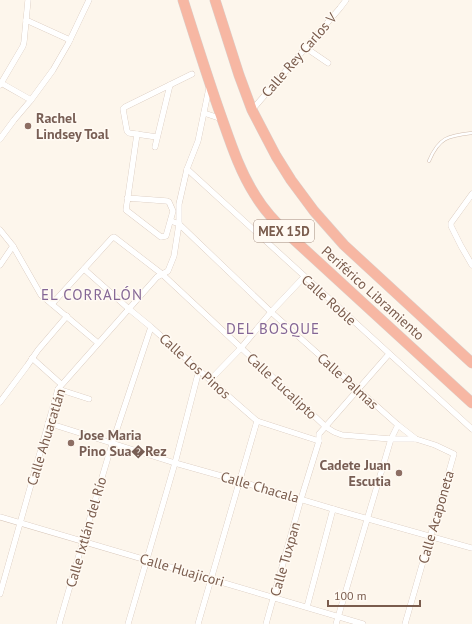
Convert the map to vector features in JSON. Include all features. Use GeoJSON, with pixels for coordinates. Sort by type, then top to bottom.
{"type":"FeatureCollection","features":[{"type":"Feature","properties":{"kind":"highway","name":"Periférico Libramiento"},"geometry":{"type":"LineString","coordinates":[[183,0],[236,158],[255,196],[275,221],[290,236],[472,403]]}},
{"type":"Feature","properties":{"kind":"highway","name":"MEX 15D"},"geometry":{"type":"LineString","coordinates":[[214,0],[252,110],[276,156],[291,180],[314,211],[344,245],[472,363]]}},
{"type":"Feature","properties":{"kind":"street"},"geometry":{"type":"LineString","coordinates":[[28,0],[23,46],[1,84],[31,100]]}},
{"type":"Feature","properties":{"kind":"street"},"geometry":{"type":"LineString","coordinates":[[0,139],[53,70],[70,40],[89,0]]}},
{"type":"Feature","properties":{"kind":"street","name":"Calle Rey Carlos V"},"geometry":{"type":"LineString","coordinates":[[252,110],[346,0]]}},
{"type":"Feature","properties":{"kind":"street"},"geometry":{"type":"LineString","coordinates":[[26,20],[70,40]]}},
{"type":"Feature","properties":{"kind":"street"},"geometry":{"type":"LineString","coordinates":[[306,48],[328,63]]}},
{"type":"Feature","properties":{"kind":"street"},"geometry":{"type":"LineString","coordinates":[[0,71],[8,72]]}},
{"type":"Feature","properties":{"kind":"street"},"geometry":{"type":"LineString","coordinates":[[157,137],[129,133],[127,131],[123,109],[192,74]]}},
{"type":"Feature","properties":{"kind":"street","name":"Calle Ahuacatlán"},"geometry":{"type":"LineString","coordinates":[[0,594],[60,386],[157,277],[168,271],[174,256],[179,224],[179,204],[187,170],[198,141],[210,84]]}},
{"type":"Feature","properties":{"kind":"street"},"geometry":{"type":"LineString","coordinates":[[155,146],[170,85]]}},
{"type":"Feature","properties":{"kind":"street"},"geometry":{"type":"LineString","coordinates":[[204,113],[222,119]]}},
{"type":"Feature","properties":{"kind":"street"},"geometry":{"type":"LineString","coordinates":[[127,198],[169,202],[173,209],[166,236],[161,237],[126,210],[127,198],[138,134]]}},
{"type":"Feature","properties":{"kind":"street","name":"Calle Roble"},"geometry":{"type":"LineString","coordinates":[[187,170],[472,429]]}},
{"type":"Feature","properties":{"kind":"street"},"geometry":{"type":"LineString","coordinates":[[472,194],[451,223],[451,226],[472,265]]}},
{"type":"Feature","properties":{"kind":"street"},"geometry":{"type":"LineString","coordinates":[[171,221],[179,224]]}},
{"type":"Feature","properties":{"kind":"street","name":"Calle Palmas"},"geometry":{"type":"LineString","coordinates":[[179,224],[271,312],[398,425],[416,439],[452,452],[454,457]]}},
{"type":"Feature","properties":{"kind":"street"},"geometry":{"type":"LineString","coordinates":[[0,230],[13,246],[41,295],[98,343]]}},
{"type":"Feature","properties":{"kind":"street","name":"Calle Eucalipto"},"geometry":{"type":"LineString","coordinates":[[84,269],[114,237],[162,274],[326,427],[342,435],[391,439],[416,439]]}},
{"type":"Feature","properties":{"kind":"street"},"geometry":{"type":"LineString","coordinates":[[0,266],[13,246]]}},
{"type":"Feature","properties":{"kind":"street"},"geometry":{"type":"LineString","coordinates":[[52,304],[84,269]]}},
{"type":"Feature","properties":{"kind":"street","name":"Calle Los Pinos"},"geometry":{"type":"LineString","coordinates":[[84,269],[128,309],[151,327],[257,420],[319,441]]}},
{"type":"Feature","properties":{"kind":"street"},"geometry":{"type":"LineString","coordinates":[[210,380],[241,348],[271,312],[304,277]]}},
{"type":"Feature","properties":{"kind":"street"},"geometry":{"type":"LineString","coordinates":[[0,402],[38,350],[67,316]]}},
{"type":"Feature","properties":{"kind":"street","name":"Calle Ixtlán del Río"},"geometry":{"type":"LineString","coordinates":[[59,624],[82,541],[112,444],[151,327]]}},
{"type":"Feature","properties":{"kind":"street","name":"Calle Tuxpan"},"geometry":{"type":"LineString","coordinates":[[266,624],[319,441],[319,434],[389,354]]}},
{"type":"Feature","properties":{"kind":"street"},"geometry":{"type":"LineString","coordinates":[[32,358],[60,386],[89,399]]}},
{"type":"Feature","properties":{"kind":"street"},"geometry":{"type":"LineString","coordinates":[[128,624],[175,463],[199,370]]}},
{"type":"Feature","properties":{"kind":"street"},"geometry":{"type":"LineString","coordinates":[[198,624],[257,420]]}},
{"type":"Feature","properties":{"kind":"street","name":"Calle Chacala"},"geometry":{"type":"LineString","coordinates":[[48,424],[175,463],[472,548]]}},
{"type":"Feature","properties":{"kind":"street"},"geometry":{"type":"LineString","coordinates":[[336,624],[391,439],[398,425]]}},
{"type":"Feature","properties":{"kind":"street","name":"Calle Acaponeta"},"geometry":{"type":"LineString","coordinates":[[405,624],[454,457]]}},
{"type":"Feature","properties":{"kind":"street"},"geometry":{"type":"LineString","coordinates":[[307,607],[333,509]]}},
{"type":"Feature","properties":{"kind":"street","name":"Calle Huajicori"},"geometry":{"type":"LineString","coordinates":[[0,517],[363,624]]}},
{"type":"Feature","properties":{"kind":"lane"},"geometry":{"type":"LineString","coordinates":[[429,161],[441,142],[451,136],[472,133]]}},
{"type":"Feature","properties":{"kind":"place","name":"Rachel Lindsey Toal"},"geometry":{"type":"Point","coordinates":[28,126]}},
{"type":"Feature","properties":{"kind":"place","name":"Jose Maria Pino Sua�Rez"},"geometry":{"type":"Point","coordinates":[71,443]}},
{"type":"Feature","properties":{"kind":"place","name":"Cadete Juan Escutia"},"geometry":{"type":"Point","coordinates":[399,473]}},
{"type":"Feature","properties":{"kind":"district","name":"EL CORRALÓN"},"geometry":{"type":"Point","coordinates":[92,295]}},
{"type":"Feature","properties":{"kind":"district","name":"DEL BOSQUE"},"geometry":{"type":"Point","coordinates":[273,329]}}]}
